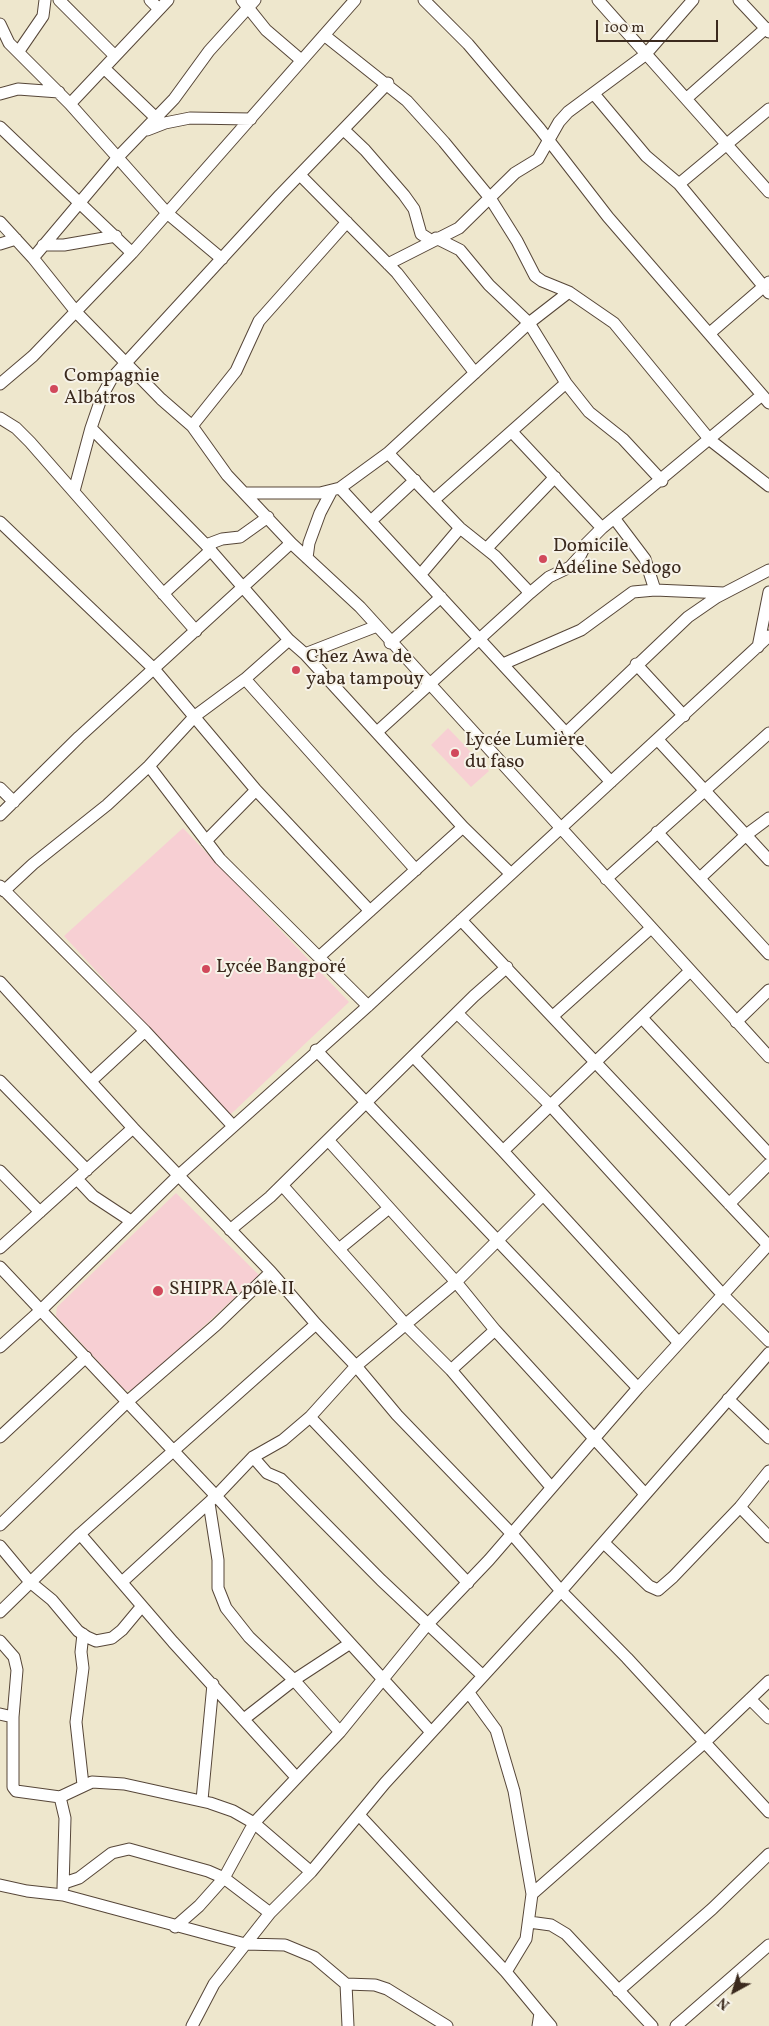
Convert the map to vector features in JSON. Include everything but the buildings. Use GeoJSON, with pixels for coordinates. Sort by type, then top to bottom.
{"type":"FeatureCollection","features":[{"type":"Feature","properties":{"kind":"street"},"geometry":{"type":"LineString","coordinates":[[20,50],[43,16],[45,0]]}},
{"type":"Feature","properties":{"kind":"street"},"geometry":{"type":"LineString","coordinates":[[60,0],[115,56]]}},
{"type":"Feature","properties":{"kind":"street"},"geometry":{"type":"LineString","coordinates":[[150,0],[158,9]]}},
{"type":"Feature","properties":{"kind":"street"},"geometry":{"type":"LineString","coordinates":[[70,104],[168,0]]}},
{"type":"Feature","properties":{"kind":"street"},"geometry":{"type":"LineString","coordinates":[[0,384],[34,356],[77,313],[355,0]]}},
{"type":"Feature","properties":{"kind":"street"},"geometry":{"type":"LineString","coordinates":[[377,732],[430,686],[530,593],[549,577],[570,568],[580,556],[586,544],[602,528],[710,440],[766,399],[608,217],[548,140],[468,44],[424,0]]}},
{"type":"Feature","properties":{"kind":"street"},"geometry":{"type":"LineString","coordinates":[[598,0],[607,6],[645,55],[687,98],[769,192]]}},
{"type":"Feature","properties":{"kind":"street"},"geometry":{"type":"LineString","coordinates":[[388,264],[434,239],[454,231],[514,173],[538,159],[548,140],[568,112],[645,55],[693,0]]}},
{"type":"Feature","properties":{"kind":"street"},"geometry":{"type":"LineString","coordinates":[[687,98],[767,30],[738,0]]}},
{"type":"Feature","properties":{"kind":"street"},"geometry":{"type":"LineString","coordinates":[[33,258],[119,156],[182,89],[209,50],[248,3],[266,30],[302,60]]}},
{"type":"Feature","properties":{"kind":"street"},"geometry":{"type":"LineString","coordinates":[[0,24],[6,39],[20,50],[119,156],[167,213],[222,259]]}},
{"type":"Feature","properties":{"kind":"street"},"geometry":{"type":"LineString","coordinates":[[324,35],[388,83],[407,100],[490,198],[517,241],[535,276],[542,281],[569,292],[614,323],[710,440],[769,486]]}},
{"type":"Feature","properties":{"kind":"street"},"geometry":{"type":"LineString","coordinates":[[104,69],[156,118]]}},
{"type":"Feature","properties":{"kind":"street"},"geometry":{"type":"LineString","coordinates":[[74,491],[91,428],[109,384],[222,259],[388,83]]}},
{"type":"Feature","properties":{"kind":"street"},"geometry":{"type":"LineString","coordinates":[[0,94],[18,89],[59,92]]}},
{"type":"Feature","properties":{"kind":"street"},"geometry":{"type":"LineString","coordinates":[[594,94],[646,156],[679,184],[767,287],[710,333]]}},
{"type":"Feature","properties":{"kind":"street"},"geometry":{"type":"LineString","coordinates":[[679,184],[769,109]]}},
{"type":"Feature","properties":{"kind":"street"},"geometry":{"type":"LineString","coordinates":[[145,130],[165,123],[190,118],[251,119]]}},
{"type":"Feature","properties":{"kind":"street"},"geometry":{"type":"LineString","coordinates":[[0,127],[132,253]]}},
{"type":"Feature","properties":{"kind":"street"},"geometry":{"type":"LineString","coordinates":[[344,130],[365,150],[404,195],[414,210],[421,234],[460,250],[489,285],[529,323],[566,383],[589,412],[622,439],[662,481]]}},
{"type":"Feature","properties":{"kind":"street"},"geometry":{"type":"LineString","coordinates":[[300,175],[388,264],[475,373]]}},
{"type":"Feature","properties":{"kind":"street"},"geometry":{"type":"LineString","coordinates":[[0,222],[33,258],[77,313],[127,365],[192,426],[227,475],[291,543],[360,607],[769,1057]]}},
{"type":"Feature","properties":{"kind":"street"},"geometry":{"type":"LineString","coordinates":[[192,426],[236,370],[259,321],[347,222]]}},
{"type":"Feature","properties":{"kind":"street"},"geometry":{"type":"LineString","coordinates":[[43,245],[64,245],[116,236]]}},
{"type":"Feature","properties":{"kind":"street"},"geometry":{"type":"LineString","coordinates":[[0,244],[16,240]]}},
{"type":"Feature","properties":{"kind":"street"},"geometry":{"type":"LineString","coordinates":[[307,558],[309,543],[320,513],[336,490],[388,453],[529,323],[569,292]]}},
{"type":"Feature","properties":{"kind":"street"},"geometry":{"type":"LineString","coordinates":[[434,500],[566,383]]}},
{"type":"Feature","properties":{"kind":"street"},"geometry":{"type":"LineString","coordinates":[[0,418],[25,437],[196,631]]}},
{"type":"Feature","properties":{"kind":"street"},"geometry":{"type":"LineString","coordinates":[[91,428],[208,548],[289,640],[305,654],[464,827],[511,874]]}},
{"type":"Feature","properties":{"kind":"street"},"geometry":{"type":"LineString","coordinates":[[512,432],[602,528]]}},
{"type":"Feature","properties":{"kind":"street"},"geometry":{"type":"LineString","coordinates":[[388,453],[460,528],[487,548],[530,593]]}},
{"type":"Feature","properties":{"kind":"street"},"geometry":{"type":"LineString","coordinates":[[487,548],[555,477]]}},
{"type":"Feature","properties":{"kind":"street"},"geometry":{"type":"LineString","coordinates":[[372,520],[415,480]]}},
{"type":"Feature","properties":{"kind":"street"},"geometry":{"type":"LineString","coordinates":[[244,493],[282,494],[336,490],[372,520],[611,782]]}},
{"type":"Feature","properties":{"kind":"street"},"geometry":{"type":"LineString","coordinates":[[163,594],[208,548],[222,539],[240,537],[268,518]]}},
{"type":"Feature","properties":{"kind":"street"},"geometry":{"type":"LineString","coordinates":[[614,518],[645,559],[655,590]]}},
{"type":"Feature","properties":{"kind":"street"},"geometry":{"type":"LineString","coordinates":[[0,522],[154,669],[256,790],[370,911]]}},
{"type":"Feature","properties":{"kind":"street"},"geometry":{"type":"LineString","coordinates":[[421,574],[460,528]]}},
{"type":"Feature","properties":{"kind":"street"},"geometry":{"type":"LineString","coordinates":[[0,815],[80,736],[291,543]]}},
{"type":"Feature","properties":{"kind":"street"},"geometry":{"type":"LineString","coordinates":[[566,733],[636,664],[688,617],[724,593],[769,570]]}},
{"type":"Feature","properties":{"kind":"street"},"geometry":{"type":"LineString","coordinates":[[502,664],[581,630],[632,592],[655,590],[724,593]]}},
{"type":"Feature","properties":{"kind":"street"},"geometry":{"type":"LineString","coordinates":[[758,647],[769,592]]}},
{"type":"Feature","properties":{"kind":"street"},"geometry":{"type":"LineString","coordinates":[[390,642],[441,597]]}},
{"type":"Feature","properties":{"kind":"street"},"geometry":{"type":"LineString","coordinates":[[305,654],[377,626]]}},
{"type":"Feature","properties":{"kind":"street"},"geometry":{"type":"LineString","coordinates":[[0,1347],[41,1310],[179,1175],[316,1050],[368,1006],[769,636]]}},
{"type":"Feature","properties":{"kind":"street"},"geometry":{"type":"LineString","coordinates":[[233,1126],[145,1030],[2,889],[107,805],[149,766],[195,716],[245,678],[289,640]]}},
{"type":"Feature","properties":{"kind":"street"},"geometry":{"type":"LineString","coordinates":[[636,664],[684,716]]}},
{"type":"Feature","properties":{"kind":"street"},"geometry":{"type":"LineString","coordinates":[[245,678],[416,870]]}},
{"type":"Feature","properties":{"kind":"street"},"geometry":{"type":"LineString","coordinates":[[606,879],[769,733]]}},
{"type":"Feature","properties":{"kind":"street"},"geometry":{"type":"LineString","coordinates":[[658,740],[703,791],[769,860]]}},
{"type":"Feature","properties":{"kind":"street"},"geometry":{"type":"LineString","coordinates":[[149,766],[220,859],[368,1006]]}},
{"type":"Feature","properties":{"kind":"street"},"geometry":{"type":"LineString","coordinates":[[0,788],[14,802]]}},
{"type":"Feature","properties":{"kind":"street"},"geometry":{"type":"LineString","coordinates":[[206,841],[256,790]]}},
{"type":"Feature","properties":{"kind":"street"},"geometry":{"type":"LineString","coordinates":[[700,878],[746,835],[769,818]]}},
{"type":"Feature","properties":{"kind":"street"},"geometry":{"type":"LineString","coordinates":[[319,957],[464,827]]}},
{"type":"Feature","properties":{"kind":"street"},"geometry":{"type":"LineString","coordinates":[[657,832],[769,954]]}},
{"type":"Feature","properties":{"kind":"street"},"geometry":{"type":"LineString","coordinates":[[174,1927],[199,1906],[224,1878],[254,1823],[340,1732],[427,1625],[468,1583],[638,1388],[769,1244],[461,920]]}},
{"type":"Feature","properties":{"kind":"street"},"geometry":{"type":"LineString","coordinates":[[553,1016],[651,928]]}},
{"type":"Feature","properties":{"kind":"street"},"geometry":{"type":"LineString","coordinates":[[230,1230],[282,1185],[457,1012],[507,967]]}},
{"type":"Feature","properties":{"kind":"street"},"geometry":{"type":"LineString","coordinates":[[503,1151],[690,971]]}},
{"type":"Feature","properties":{"kind":"street"},"geometry":{"type":"LineString","coordinates":[[0,982],[133,1128],[272,1272],[397,1414],[511,1533],[561,1590],[769,1812]]}},
{"type":"Feature","properties":{"kind":"street"},"geometry":{"type":"LineString","coordinates":[[736,1022],[769,990]]}},
{"type":"Feature","properties":{"kind":"street"},"geometry":{"type":"LineString","coordinates":[[457,1012],[550,1105],[723,1295],[769,1341]]}},
{"type":"Feature","properties":{"kind":"street"},"geometry":{"type":"LineString","coordinates":[[642,1018],[769,1154]]}},
{"type":"Feature","properties":{"kind":"street"},"geometry":{"type":"LineString","coordinates":[[91,1081],[145,1030]]}},
{"type":"Feature","properties":{"kind":"street"},"geometry":{"type":"LineString","coordinates":[[316,1050],[638,1388]]}},
{"type":"Feature","properties":{"kind":"street"},"geometry":{"type":"LineString","coordinates":[[413,1056],[679,1343]]}},
{"type":"Feature","properties":{"kind":"street"},"geometry":{"type":"LineString","coordinates":[[0,1081],[87,1170]]}},
{"type":"Feature","properties":{"kind":"street"},"geometry":{"type":"LineString","coordinates":[[0,1248],[133,1128]]}},
{"type":"Feature","properties":{"kind":"street"},"geometry":{"type":"LineString","coordinates":[[328,1140],[456,1282],[495,1330],[595,1437],[645,1494]]}},
{"type":"Feature","properties":{"kind":"street"},"geometry":{"type":"LineString","coordinates":[[729,1204],[769,1164]]}},
{"type":"Feature","properties":{"kind":"street"},"geometry":{"type":"LineString","coordinates":[[0,1171],[40,1212]]}},
{"type":"Feature","properties":{"kind":"street"},"geometry":{"type":"LineString","coordinates":[[77,1179],[93,1196],[131,1221]]}},
{"type":"Feature","properties":{"kind":"street"},"geometry":{"type":"LineString","coordinates":[[282,1185],[406,1325],[451,1370],[551,1487]]}},
{"type":"Feature","properties":{"kind":"street"},"geometry":{"type":"LineString","coordinates":[[122,1582],[213,1500],[253,1457],[283,1440],[310,1417],[356,1366],[456,1282],[542,1196]]}},
{"type":"Feature","properties":{"kind":"street"},"geometry":{"type":"LineString","coordinates":[[339,1250],[389,1208]]}},
{"type":"Feature","properties":{"kind":"street"},"geometry":{"type":"LineString","coordinates":[[0,1267],[173,1452],[213,1500],[431,1732]]}},
{"type":"Feature","properties":{"kind":"street"},"geometry":{"type":"LineString","coordinates":[[0,1525],[127,1402],[216,1325],[272,1272]]}},
{"type":"Feature","properties":{"kind":"street"},"geometry":{"type":"LineString","coordinates":[[0,1612],[80,1534],[316,1324]]}},
{"type":"Feature","properties":{"kind":"street"},"geometry":{"type":"LineString","coordinates":[[451,1370],[495,1330]]}},
{"type":"Feature","properties":{"kind":"street"},"geometry":{"type":"LineString","coordinates":[[192,2026],[214,1984],[270,1913],[311,1872],[431,1732],[469,1694],[483,1676],[604,1543],[769,1353]]}},
{"type":"Feature","properties":{"kind":"street"},"geometry":{"type":"LineString","coordinates":[[0,1437],[86,1357]]}},
{"type":"Feature","properties":{"kind":"street"},"geometry":{"type":"LineString","coordinates":[[728,1399],[769,1438]]}},
{"type":"Feature","properties":{"kind":"street"},"geometry":{"type":"LineString","coordinates":[[310,1417],[468,1583]]}},
{"type":"Feature","properties":{"kind":"street"},"geometry":{"type":"LineString","coordinates":[[253,1457],[271,1476],[281,1479],[427,1625],[483,1676]]}},
{"type":"Feature","properties":{"kind":"street"},"geometry":{"type":"LineString","coordinates":[[604,1543],[649,1586],[658,1590],[673,1577],[740,1507],[769,1472]]}},
{"type":"Feature","properties":{"kind":"street"},"geometry":{"type":"LineString","coordinates":[[213,1500],[218,1560],[218,1588],[224,1603],[249,1637],[294,1680],[340,1732]]}},
{"type":"Feature","properties":{"kind":"street"},"geometry":{"type":"LineString","coordinates":[[740,1507],[769,1537]]}},
{"type":"Feature","properties":{"kind":"street"},"geometry":{"type":"LineString","coordinates":[[80,1534],[296,1777]]}},
{"type":"Feature","properties":{"kind":"street"},"geometry":{"type":"LineString","coordinates":[[0,1546],[30,1582],[52,1600],[82,1634],[96,1641],[112,1638],[122,1630],[142,1606]]}},
{"type":"Feature","properties":{"kind":"street"},"geometry":{"type":"LineString","coordinates":[[82,1634],[83,1668],[76,1722],[83,1785]]}},
{"type":"Feature","properties":{"kind":"street"},"geometry":{"type":"LineString","coordinates":[[0,1641],[14,1657],[17,1670],[13,1717],[13,1787],[16,1791],[60,1797],[92,1782],[124,1784],[202,1800],[233,1811],[254,1823],[311,1872]]}},
{"type":"Feature","properties":{"kind":"street"},"geometry":{"type":"LineString","coordinates":[[244,1718],[294,1680],[349,1644]]}},
{"type":"Feature","properties":{"kind":"street"},"geometry":{"type":"LineString","coordinates":[[532,1894],[705,1742],[769,1681]]}},
{"type":"Feature","properties":{"kind":"street"},"geometry":{"type":"LineString","coordinates":[[202,1800],[213,1684]]}},
{"type":"Feature","properties":{"kind":"street"},"geometry":{"type":"LineString","coordinates":[[469,1694],[492,1722],[500,1741],[514,1791],[532,1894],[526,1939],[506,1972]]}},
{"type":"Feature","properties":{"kind":"street"},"geometry":{"type":"LineString","coordinates":[[750,1699],[769,1718]]}},
{"type":"Feature","properties":{"kind":"street"},"geometry":{"type":"LineString","coordinates":[[0,1714],[13,1717]]}},
{"type":"Feature","properties":{"kind":"street"},"geometry":{"type":"LineString","coordinates":[[60,1797],[65,1818],[63,1889]]}},
{"type":"Feature","properties":{"kind":"street"},"geometry":{"type":"LineString","coordinates":[[359,1815],[506,1972],[551,2026]]}},
{"type":"Feature","properties":{"kind":"street"},"geometry":{"type":"LineString","coordinates":[[63,1889],[112,1853],[129,1849],[178,1861],[224,1878],[270,1913]]}},
{"type":"Feature","properties":{"kind":"street"},"geometry":{"type":"LineString","coordinates":[[618,1991],[712,1909],[769,1854]]}},
{"type":"Feature","properties":{"kind":"street"},"geometry":{"type":"LineString","coordinates":[[0,1885],[27,1891],[63,1889],[174,1927],[245,1944],[285,1945],[314,1957],[346,1984],[375,1985],[386,1989],[447,2026]]}},
{"type":"Feature","properties":{"kind":"street"},"geometry":{"type":"LineString","coordinates":[[529,1922],[551,1925],[566,1934],[652,2026]]}},
{"type":"Feature","properties":{"kind":"street"},"geometry":{"type":"LineString","coordinates":[[676,2026],[769,1945]]}},
{"type":"Feature","properties":{"kind":"street"},"geometry":{"type":"LineString","coordinates":[[346,1984],[348,2026]]}},
{"type":"Feature","properties":{"kind":"street"},"geometry":{"type":"LineString","coordinates":[[538,2026],[540,2013]]}},
{"type":"Feature","properties":{"kind":"shaded area","name":"Lycée Lumière du faso"},"geometry":{"type":"Polygon","coordinates":[[[448,728],[489,771],[471,787],[431,745],[448,728]]]}},
{"type":"Feature","properties":{"kind":"shaded area","name":"Lycée Bangporé"},"geometry":{"type":"Polygon","coordinates":[[[183,828],[349,1002],[230,1115],[64,936],[183,828]]]}},
{"type":"Feature","properties":{"kind":"shaded area","name":"SHIPRA pôle II"},"geometry":{"type":"Polygon","coordinates":[[[176,1193],[259,1275],[134,1391],[125,1390],[56,1316],[57,1307],[176,1193]]]}},
{"type":"Feature","properties":{"kind":"place","name":"Compagnie Albatros"},"geometry":{"type":"Point","coordinates":[54,389]}},
{"type":"Feature","properties":{"kind":"place","name":"Domicile Adeline Sedogo"},"geometry":{"type":"Point","coordinates":[543,559]}},
{"type":"Feature","properties":{"kind":"place","name":"Chez Awa de yaba tampouy"},"geometry":{"type":"Point","coordinates":[296,670]}},
{"type":"Feature","properties":{"kind":"place","name":"Lycée Lumière du faso"},"geometry":{"type":"Point","coordinates":[455,753]}},
{"type":"Feature","properties":{"kind":"place","name":"Lycée Bangporé"},"geometry":{"type":"Point","coordinates":[206,969]}},
{"type":"Feature","properties":{"kind":"place","name":"SHIPRA pôle II"},"geometry":{"type":"Point","coordinates":[158,1291]}}]}
